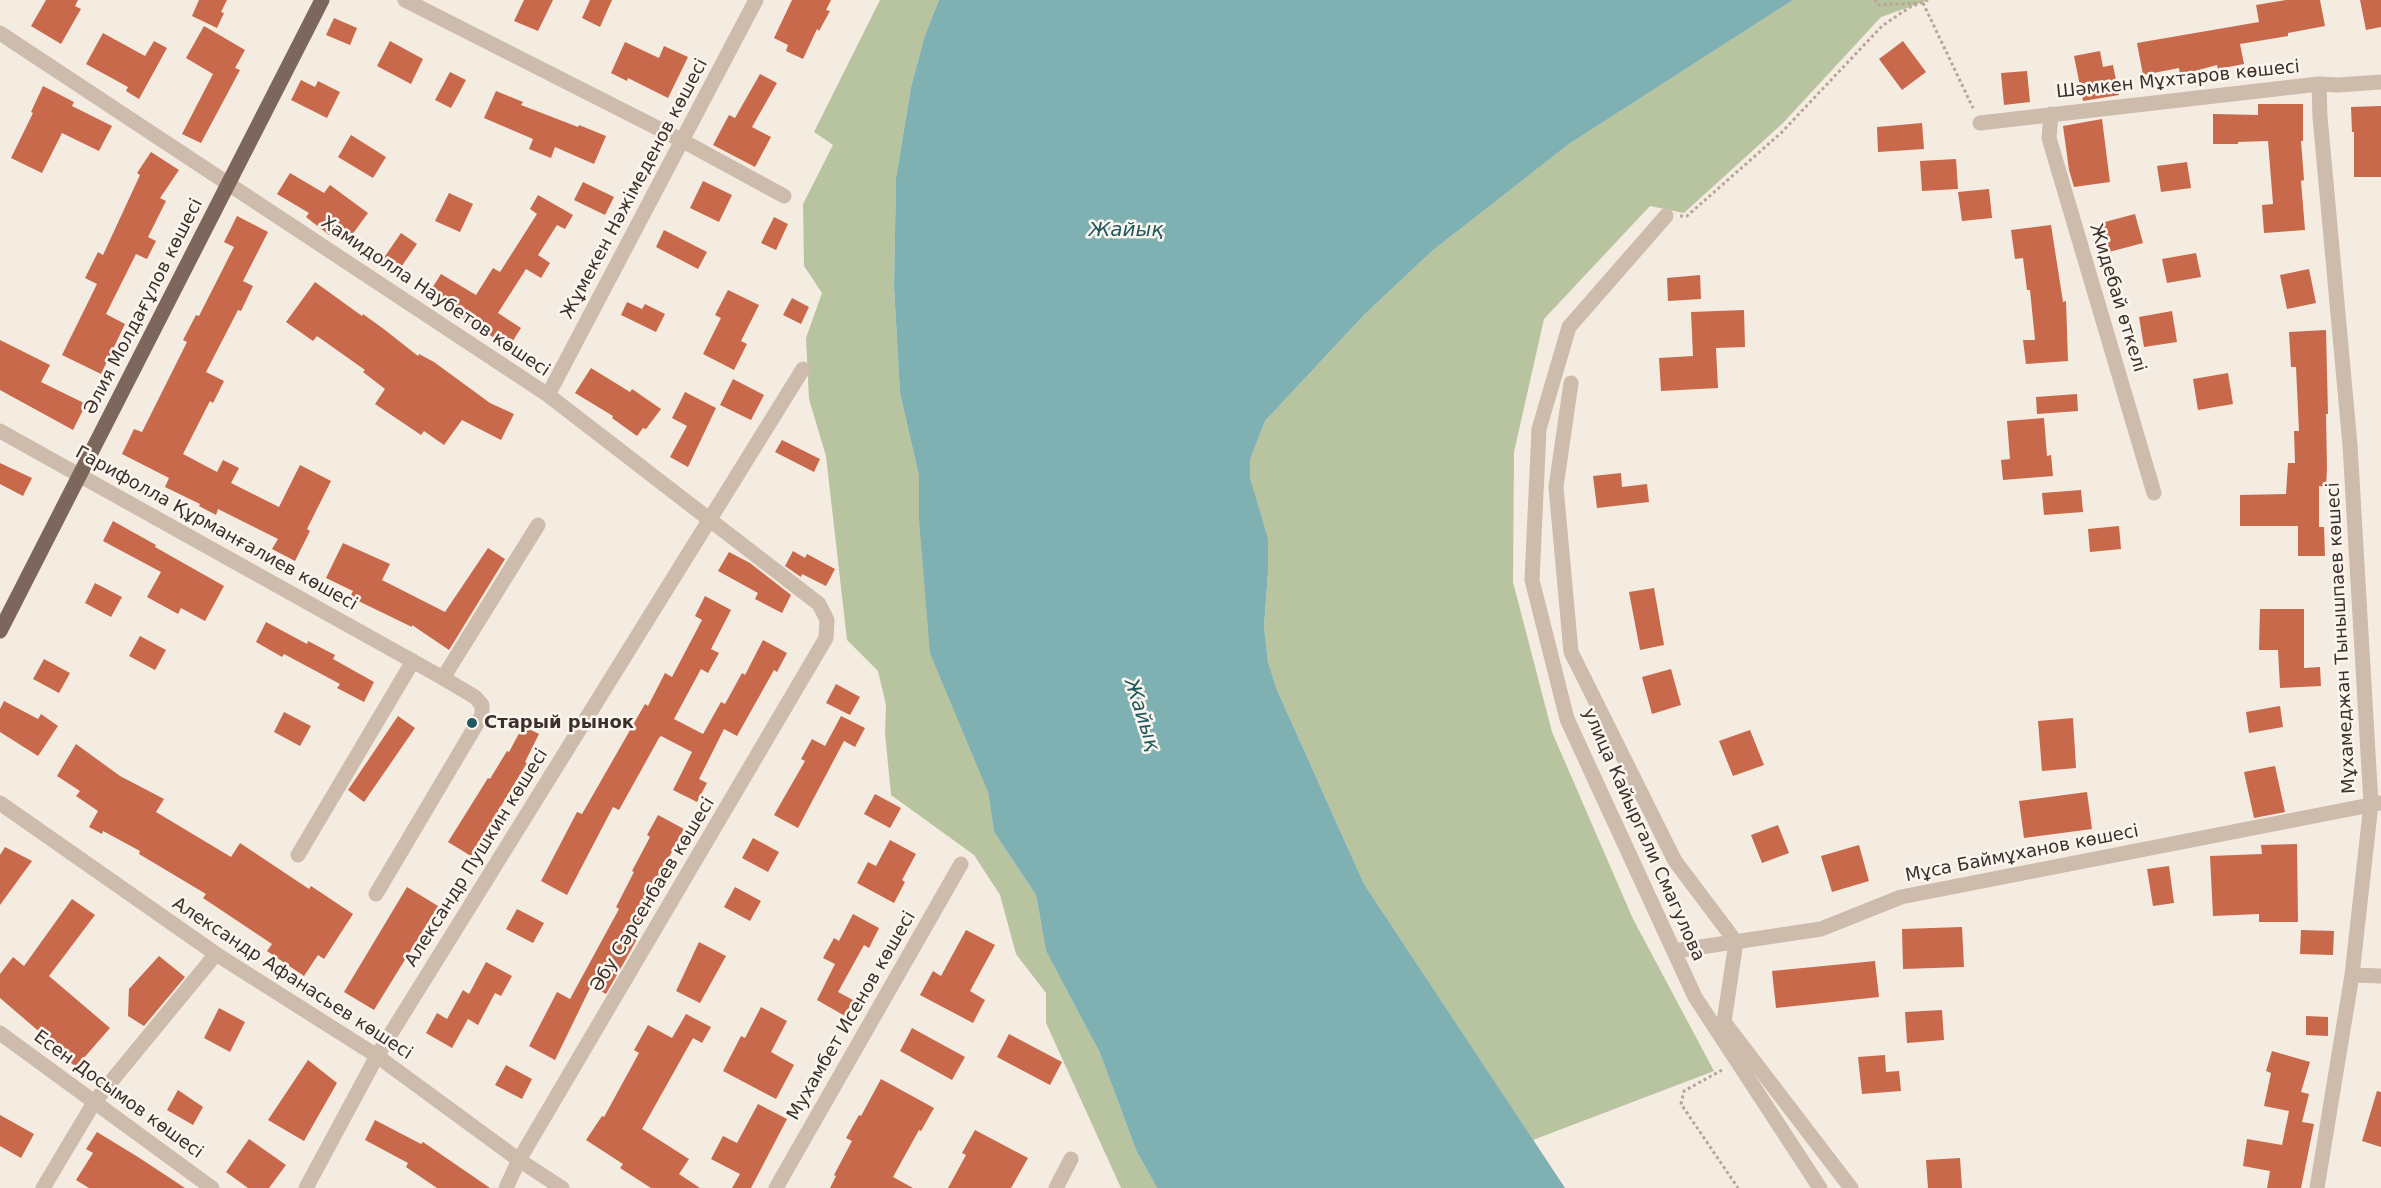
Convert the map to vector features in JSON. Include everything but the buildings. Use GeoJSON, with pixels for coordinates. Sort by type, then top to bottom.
{"type":"FeatureCollection","features":[{"type":"Feature","properties":{"kind":"main road","name":"Әлия Молдағұлов көшесі"},"geometry":{"type":"LineString","coordinates":[[0,631],[322,0]]}},
{"type":"Feature","properties":{"kind":"street"},"geometry":{"type":"LineString","coordinates":[[405,0],[682,141],[784,196]]}},
{"type":"Feature","properties":{"kind":"street","name":"Жұмекен Нәжімеденов көшесі"},"geometry":{"type":"LineString","coordinates":[[548,395],[756,0]]}},
{"type":"Feature","properties":{"kind":"street","name":"Хамидолла Наубетов көшесі"},"geometry":{"type":"LineString","coordinates":[[0,33],[548,395],[819,604],[827,620]]}},
{"type":"Feature","properties":{"kind":"street","name":"Шәмкен Мұхтаров көшесі"},"geometry":{"type":"LineString","coordinates":[[1980,123],[2319,84],[2381,82]]}},
{"type":"Feature","properties":{"kind":"street","name":"Мұхамеджан Тынышпаев көшесі"},"geometry":{"type":"LineString","coordinates":[[2317,1188],[2352,975],[2376,803],[2350,445],[2320,117],[2319,84]]}},
{"type":"Feature","properties":{"kind":"street","name":"Жидебай өткелі"},"geometry":{"type":"LineString","coordinates":[[2050,114],[2049,138],[2154,493]]}},
{"type":"Feature","properties":{"kind":"street","name":"улица Кайыргали Смагулова"},"geometry":{"type":"LineString","coordinates":[[1666,216],[1569,327],[1539,429],[1532,580],[1567,719],[1695,998],[1820,1188]]}},
{"type":"Feature","properties":{"kind":"street","name":"Александр Пушкин көшесі"},"geometry":{"type":"LineString","coordinates":[[306,1188],[377,1056],[803,369]]}},
{"type":"Feature","properties":{"kind":"street"},"geometry":{"type":"LineString","coordinates":[[1571,383],[1556,488],[1571,652],[1675,861],[1736,942],[1724,1022],[1851,1188]]}},
{"type":"Feature","properties":{"kind":"street","name":"Гарифолла Құрманғалиев көшесі"},"geometry":{"type":"LineString","coordinates":[[0,431],[443,678],[475,697],[482,705],[482,715],[376,894]]}},
{"type":"Feature","properties":{"kind":"street"},"geometry":{"type":"LineString","coordinates":[[443,678],[538,525]]}},
{"type":"Feature","properties":{"kind":"street","name":"Әбу Сәрсенбаев көшесі"},"geometry":{"type":"LineString","coordinates":[[506,1188],[519,1160],[826,638],[827,620]]}},
{"type":"Feature","properties":{"kind":"street"},"geometry":{"type":"LineString","coordinates":[[298,855],[413,661]]}},
{"type":"Feature","properties":{"kind":"street","name":"Александр Афанасьев көшесі"},"geometry":{"type":"LineString","coordinates":[[0,803],[216,954],[377,1056],[519,1160],[562,1188]]}},
{"type":"Feature","properties":{"kind":"street","name":"Мұса Баймұханов көшесі"},"geometry":{"type":"LineString","coordinates":[[1674,951],[1821,929],[1901,897],[2376,803]]}},
{"type":"Feature","properties":{"kind":"street","name":"Мухамбет Исенов көшесі"},"geometry":{"type":"LineString","coordinates":[[776,1188],[961,864]]}},
{"type":"Feature","properties":{"kind":"street"},"geometry":{"type":"LineString","coordinates":[[43,1188],[95,1101],[216,954]]}},
{"type":"Feature","properties":{"kind":"street"},"geometry":{"type":"LineString","coordinates":[[2352,975],[2381,976]]}},
{"type":"Feature","properties":{"kind":"street","name":"Есен Досымов көшесі"},"geometry":{"type":"LineString","coordinates":[[0,1033],[212,1188]]}},
{"type":"Feature","properties":{"kind":"street"},"geometry":{"type":"LineString","coordinates":[[1056,1188],[1071,1159]]}},
{"type":"Feature","properties":{"kind":"path"},"geometry":{"type":"LineString","coordinates":[[1875,0],[1877,5],[1924,3]]}},
{"type":"Feature","properties":{"kind":"path"},"geometry":{"type":"LineString","coordinates":[[1666,216],[1687,216],[1781,134],[1882,26],[1910,7],[1928,0]]}},
{"type":"Feature","properties":{"kind":"path"},"geometry":{"type":"LineString","coordinates":[[1924,3],[1980,123]]}},
{"type":"Feature","properties":{"kind":"path"},"geometry":{"type":"LineString","coordinates":[[1716,1074],[1684,1091],[1681,1104],[1738,1188]]}},
{"type":"Feature","properties":{"kind":"green space"},"geometry":{"type":"Polygon","coordinates":[[[880,0],[939,0],[925,35],[911,87],[896,178],[894,287],[900,393],[919,476],[919,519],[972,750],[988,792],[994,832],[1036,895],[1046,951],[1100,1053],[1136,1150],[1157,1188],[1121,1188],[1046,1023],[1046,993],[1016,954],[1000,895],[974,855],[891,795],[885,733],[886,705],[878,671],[847,640],[826,456],[809,399],[806,338],[822,293],[804,266],[803,204],[833,145],[814,132],[880,0]]]}},
{"type":"Feature","properties":{"kind":"green space"},"geometry":{"type":"Polygon","coordinates":[[[1793,0],[1929,0],[1881,17],[1783,123],[1684,213],[1650,206],[1544,319],[1514,452],[1513,582],[1552,732],[1633,919],[1714,1071],[1533,1140],[1364,884],[1277,690],[1268,662],[1264,627],[1268,572],[1250,478],[1250,460],[1265,421],[1364,315],[1432,251],[1569,144],[1793,0]]]}},
{"type":"Feature","properties":{"kind":"water","name":"Жайық"},"geometry":{"type":"Polygon","coordinates":[[[939,0],[1793,0],[1569,144],[1432,251],[1364,315],[1265,421],[1250,460],[1250,478],[1268,539],[1264,627],[1268,662],[1277,690],[1364,884],[1565,1188],[1157,1188],[1136,1150],[1100,1053],[1046,951],[1036,895],[994,832],[988,792],[930,653],[919,519],[919,476],[900,393],[894,287],[896,178],[911,87],[925,35],[939,0]]]}},
{"type":"Feature","properties":{"kind":"place","name":"Старый рынок"},"geometry":{"type":"Point","coordinates":[472,723]}}]}
